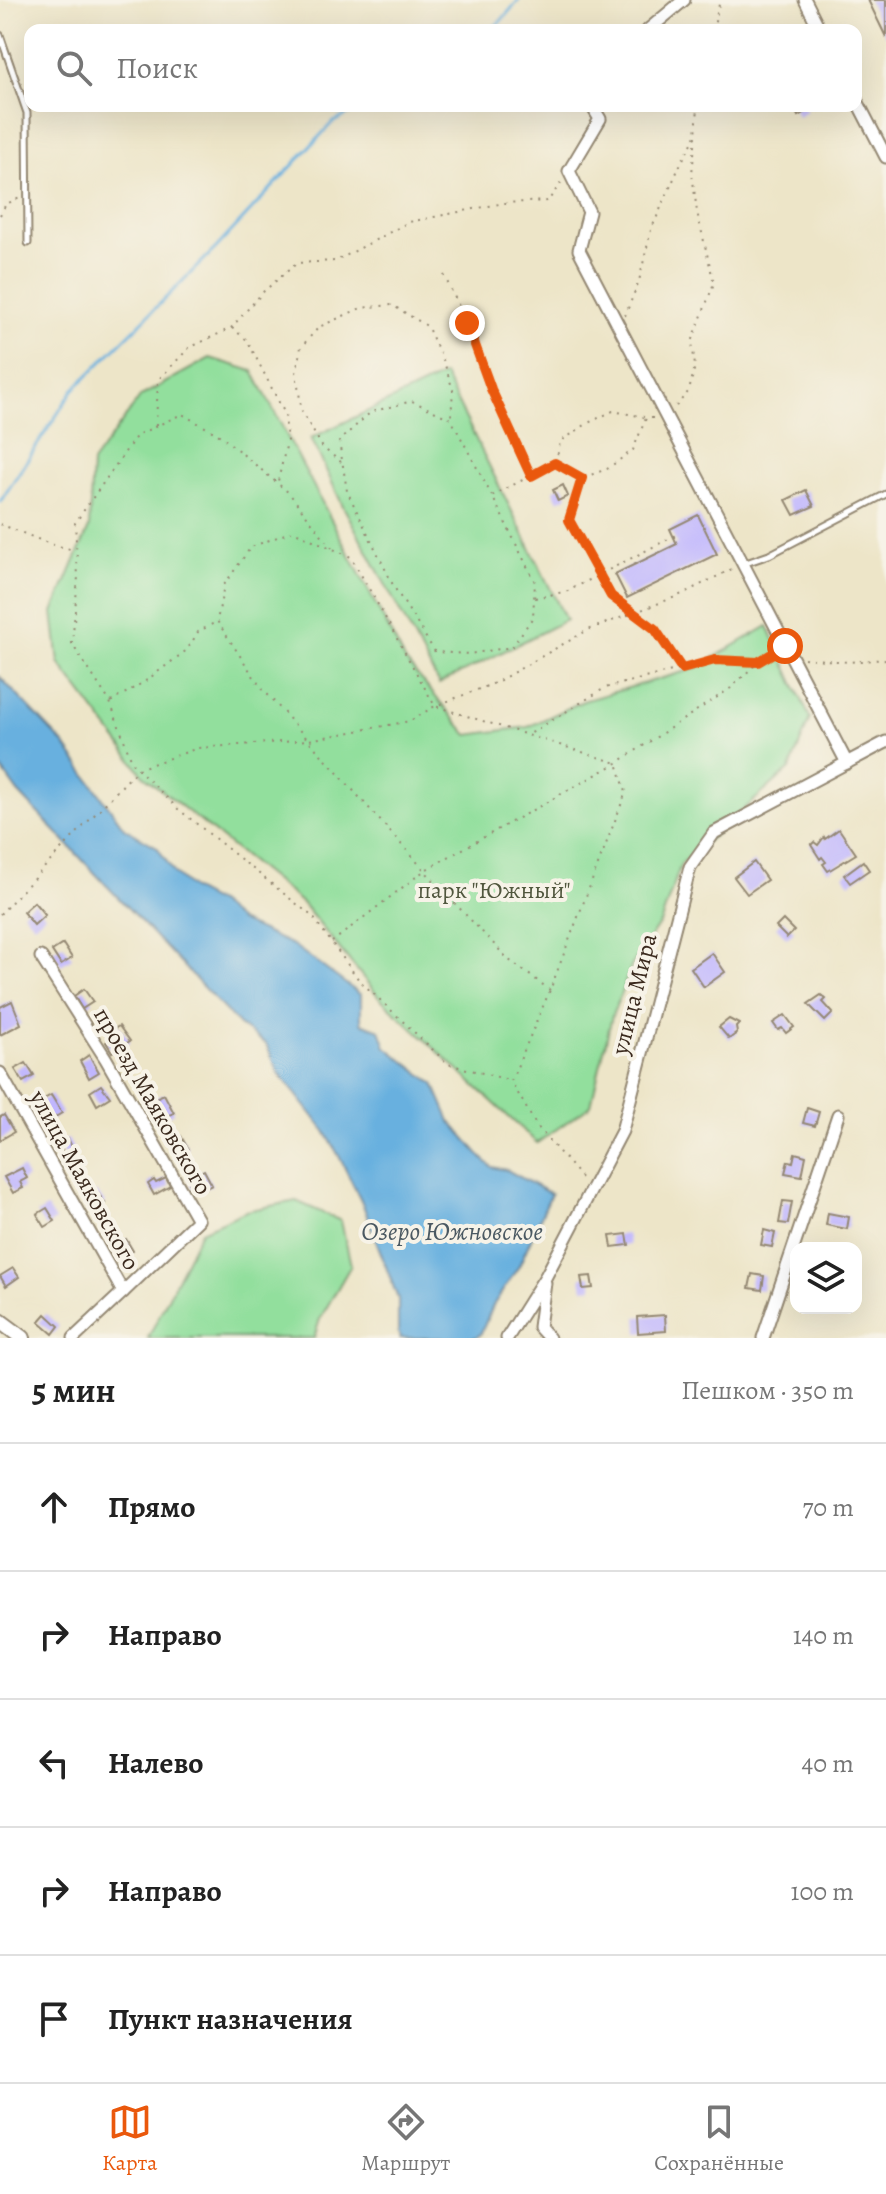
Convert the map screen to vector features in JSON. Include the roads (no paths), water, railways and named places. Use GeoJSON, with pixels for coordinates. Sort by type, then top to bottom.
{"type":"FeatureCollection","features":[{"type":"Feature","properties":{"kind":"main road"},"geometry":{"type":"LineString","coordinates":[[0,1321],[23,1338]]}},
{"type":"Feature","properties":{"kind":"street"},"geometry":{"type":"LineString","coordinates":[[655,24],[684,0]]}},
{"type":"Feature","properties":{"kind":"street"},"geometry":{"type":"LineString","coordinates":[[805,0],[817,24]]}},
{"type":"Feature","properties":{"kind":"street"},"geometry":{"type":"LineString","coordinates":[[862,111],[886,157]]}},
{"type":"Feature","properties":{"kind":"street"},"geometry":{"type":"LineString","coordinates":[[596,112],[600,119],[569,171],[589,212],[579,250],[847,763]]}},
{"type":"Feature","properties":{"kind":"street","name":"улица Мира"},"geometry":{"type":"LineString","coordinates":[[507,1338],[546,1276],[622,1131],[690,867],[714,833],[886,742]]}},
{"type":"Feature","properties":{"kind":"street","name":"проезд Маяковского"},"geometry":{"type":"LineString","coordinates":[[41,957],[106,1059],[198,1220],[123,1292]]}},
{"type":"Feature","properties":{"kind":"street","name":"улица Маяковского"},"geometry":{"type":"LineString","coordinates":[[0,1073],[123,1292],[74,1338]]}},
{"type":"Feature","properties":{"kind":"street"},"geometry":{"type":"LineString","coordinates":[[763,1338],[838,1115]]}},
{"type":"Feature","properties":{"kind":"street"},"geometry":{"type":"LineString","coordinates":[[546,1276],[539,1327],[549,1338]]}},
{"type":"Feature","properties":{"kind":"lane"},"geometry":{"type":"LineString","coordinates":[[0,35],[24,104]]}},
{"type":"Feature","properties":{"kind":"lane"},"geometry":{"type":"LineString","coordinates":[[27,112],[28,243]]}},
{"type":"Feature","properties":{"kind":"lane"},"geometry":{"type":"LineString","coordinates":[[742,564],[769,555],[886,494]]}},
{"type":"Feature","properties":{"kind":"water","name":"Озеро Южновское"},"geometry":{"type":"Polygon","coordinates":[[[0,677],[64,744],[124,828],[157,847],[175,874],[193,890],[216,902],[239,921],[293,945],[361,995],[361,1023],[380,1030],[386,1047],[434,1084],[450,1121],[483,1159],[492,1167],[507,1170],[551,1194],[519,1266],[494,1304],[480,1335],[474,1338],[400,1338],[398,1299],[363,1205],[325,1131],[279,1073],[266,1044],[240,1026],[18,792],[0,767],[0,677]]]}},
{"type":"Feature","properties":{"kind":"waterway"},"geometry":{"type":"LineString","coordinates":[[498,24],[519,0]]}},
{"type":"Feature","properties":{"kind":"waterway"},"geometry":{"type":"LineString","coordinates":[[0,502],[73,390],[217,247],[332,123],[353,112]]}},
{"type":"Feature","properties":{"kind":"park label","name":"парк \"Южный\""},"geometry":{"type":"Point","coordinates":[494,890]}}]}
